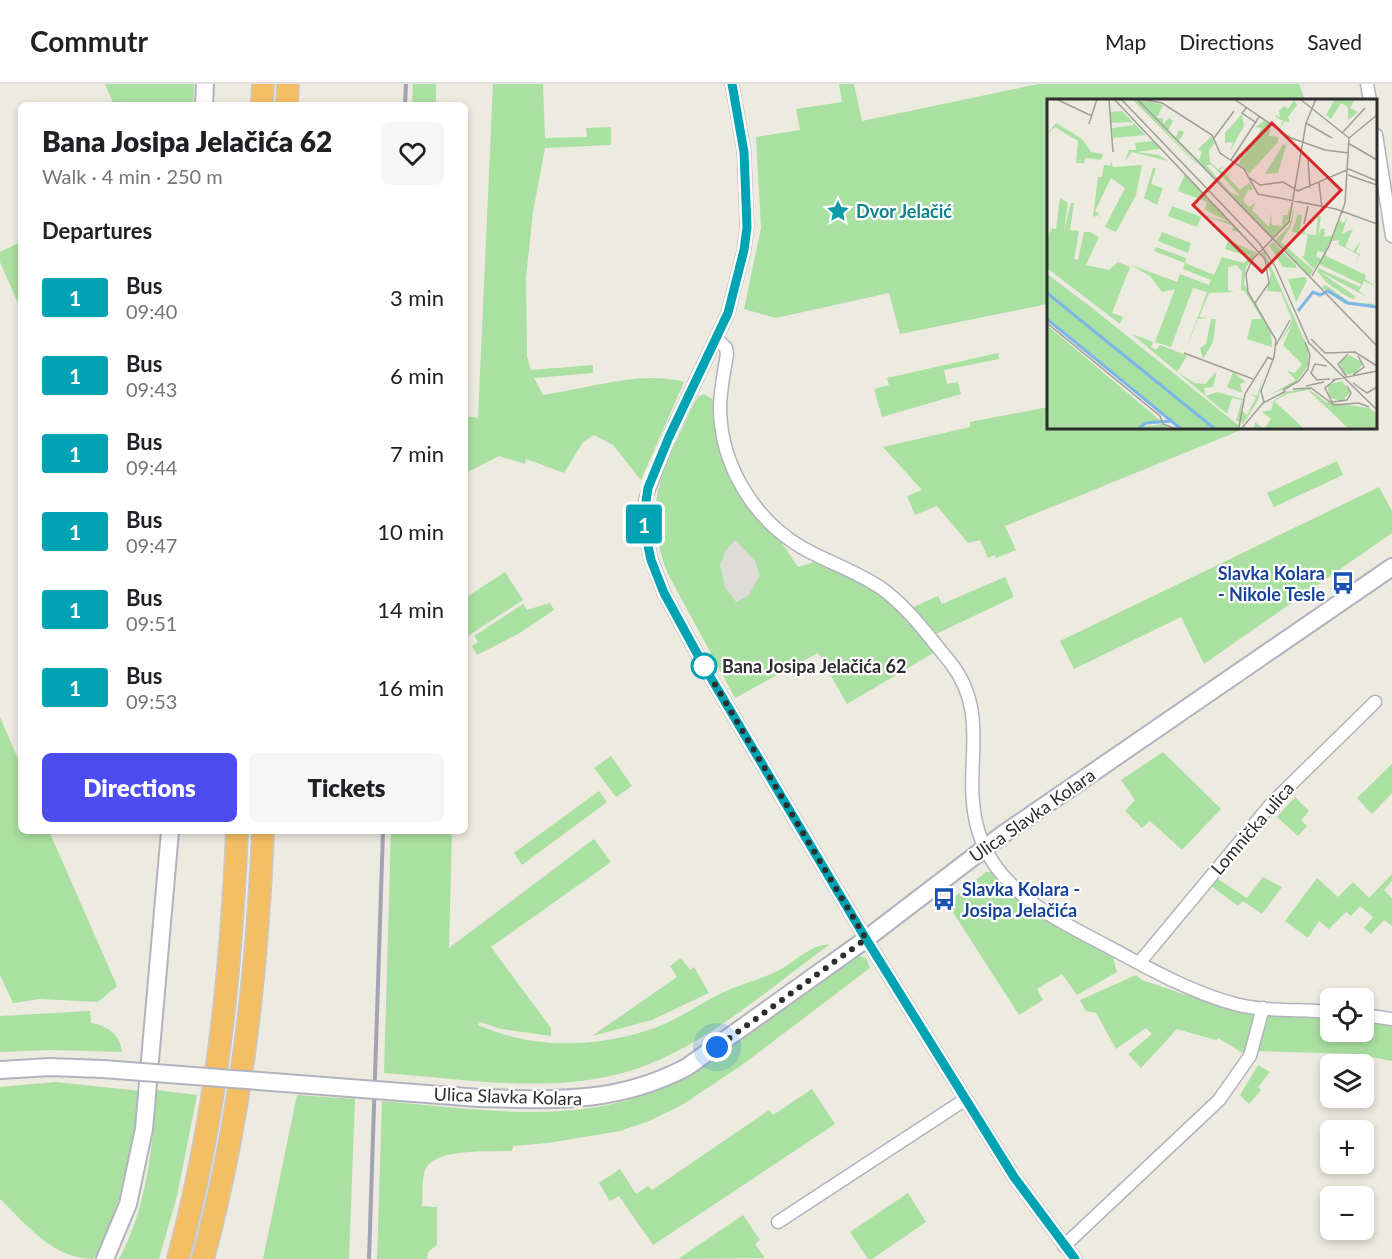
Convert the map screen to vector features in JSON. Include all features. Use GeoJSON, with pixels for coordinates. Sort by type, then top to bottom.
{"type":"FeatureCollection","features":[{"type":"Feature","properties":{"kind":"highway"},"geometry":{"type":"LineString","coordinates":[[262,102],[263,84]]}},
{"type":"Feature","properties":{"kind":"highway"},"geometry":{"type":"LineString","coordinates":[[287,102],[288,84]]}},
{"type":"Feature","properties":{"kind":"highway"},"geometry":{"type":"LineString","coordinates":[[178,1259],[193,1201],[215,1092],[228,988],[237,834]]}},
{"type":"Feature","properties":{"kind":"highway"},"geometry":{"type":"LineString","coordinates":[[203,1259],[218,1205],[240,1094],[255,971],[263,834]]}},
{"type":"Feature","properties":{"kind":"main road"},"geometry":{"type":"LineString","coordinates":[[204,102],[205,84]]}},
{"type":"Feature","properties":{"kind":"main road","name":"Ulica Slavka Kolara"},"geometry":{"type":"LineString","coordinates":[[0,1070],[50,1067],[103,1069],[479,1098],[589,1098],[639,1088],[665,1078],[717,1047],[866,939],[985,848],[1392,567]]}},
{"type":"Feature","properties":{"kind":"main road"},"geometry":{"type":"LineString","coordinates":[[105,1259],[128,1204],[144,1129],[170,834]]}},
{"type":"Feature","properties":{"kind":"street"},"geometry":{"type":"LineString","coordinates":[[732,84],[744,152],[747,227],[735,291],[717,339],[669,437],[646,497],[645,536],[664,593],[705,668],[866,939],[1030,1202],[1075,1259]]}},
{"type":"Feature","properties":{"kind":"street"},"geometry":{"type":"LineString","coordinates":[[1367,84],[1370,99]]}},
{"type":"Feature","properties":{"kind":"street"},"geometry":{"type":"LineString","coordinates":[[1377,141],[1392,236]]}},
{"type":"Feature","properties":{"kind":"street"},"geometry":{"type":"LineString","coordinates":[[717,339],[726,348],[727,354],[720,407],[722,436],[742,488],[750,502],[770,524],[791,540],[859,574],[892,597],[951,663],[964,685],[974,718],[974,808],[985,848],[1001,874],[1024,897],[1064,923],[1139,963],[1219,999],[1263,1008],[1320,1011]]}},
{"type":"Feature","properties":{"kind":"street","name":"Lomnička ulica"},"geometry":{"type":"LineString","coordinates":[[1139,963],[1272,802],[1375,702]]}},
{"type":"Feature","properties":{"kind":"street"},"geometry":{"type":"LineString","coordinates":[[1064,1246],[1219,1100],[1250,1056],[1263,1008]]}},
{"type":"Feature","properties":{"kind":"street"},"geometry":{"type":"LineString","coordinates":[[1374,1017],[1392,1020]]}},
{"type":"Feature","properties":{"kind":"street"},"geometry":{"type":"LineString","coordinates":[[778,1222],[966,1099]]}},
{"type":"Feature","properties":{"kind":"green space"},"geometry":{"type":"Polygon","coordinates":[[[105,84],[194,84],[193,102],[113,102],[105,84]]]}},
{"type":"Feature","properties":{"kind":"green space"},"geometry":{"type":"Polygon","coordinates":[[[413,84],[436,84],[436,102],[412,102],[413,84]]]}},
{"type":"Feature","properties":{"kind":"green space"},"geometry":{"type":"Polygon","coordinates":[[[493,84],[543,84],[545,138],[587,137],[586,128],[611,127],[611,145],[545,148],[533,212],[526,277],[527,356],[531,370],[593,365],[593,373],[534,378],[543,395],[632,379],[650,378],[684,382],[641,480],[613,445],[594,435],[583,442],[564,473],[526,459],[525,464],[499,456],[468,472],[468,416],[478,418],[493,84]]]}},
{"type":"Feature","properties":{"kind":"green space"},"geometry":{"type":"Polygon","coordinates":[[[839,84],[854,84],[862,121],[1038,84],[1299,84],[1305,99],[1047,99],[1047,304],[900,334],[889,293],[776,318],[744,309],[761,228],[756,137],[800,130],[796,109],[842,102],[839,84]]]}},
{"type":"Feature","properties":{"kind":"green space"},"geometry":{"type":"Polygon","coordinates":[[[18,243],[18,303],[0,262],[0,252],[18,243]]]}},
{"type":"Feature","properties":{"kind":"green space"},"geometry":{"type":"Polygon","coordinates":[[[998,353],[999,359],[944,370],[947,384],[958,382],[961,394],[882,417],[874,389],[889,385],[887,378],[998,353]]]}},
{"type":"Feature","properties":{"kind":"green space"},"geometry":{"type":"Polygon","coordinates":[[[704,394],[714,400],[720,451],[738,492],[746,506],[780,540],[798,567],[818,561],[880,593],[935,652],[847,704],[818,653],[735,698],[668,574],[656,526],[656,505],[665,467],[694,403],[704,394]]]}},
{"type":"Feature","properties":{"kind":"green space"},"geometry":{"type":"Polygon","coordinates":[[[1047,407],[1047,429],[1244,429],[1005,526],[1016,550],[996,558],[995,555],[988,558],[980,540],[968,543],[937,506],[915,515],[907,496],[922,490],[883,447],[970,427],[970,422],[1047,407]]]}},
{"type":"Feature","properties":{"kind":"green space"},"geometry":{"type":"Polygon","coordinates":[[[1337,461],[1343,475],[1274,507],[1267,493],[1337,461]]]}},
{"type":"Feature","properties":{"kind":"green space"},"geometry":{"type":"Polygon","coordinates":[[[1379,487],[1392,511],[1392,533],[1204,664],[1181,617],[1074,669],[1060,641],[1379,487]]]}},
{"type":"Feature","properties":{"kind":"green space"},"geometry":{"type":"Polygon","coordinates":[[[505,572],[523,600],[468,636],[468,596],[505,572]]]}},
{"type":"Feature","properties":{"kind":"green space"},"geometry":{"type":"Polygon","coordinates":[[[1005,577],[1014,597],[934,635],[911,608],[938,596],[942,604],[1005,577]]]}},
{"type":"Feature","properties":{"kind":"green space"},"geometry":{"type":"Polygon","coordinates":[[[550,603],[554,610],[518,634],[477,655],[472,646],[478,642],[474,636],[523,604],[527,610],[550,603]]]}},
{"type":"Feature","properties":{"kind":"green space"},"geometry":{"type":"Polygon","coordinates":[[[0,717],[18,759],[18,834],[50,834],[117,986],[98,1002],[40,999],[13,1003],[0,975],[0,717]]]}},
{"type":"Feature","properties":{"kind":"green space"},"geometry":{"type":"Polygon","coordinates":[[[1163,752],[1221,809],[1182,850],[1150,821],[1142,828],[1125,811],[1135,800],[1121,780],[1163,752]]]}},
{"type":"Feature","properties":{"kind":"green space"},"geometry":{"type":"Polygon","coordinates":[[[611,756],[632,786],[616,797],[594,768],[611,756]]]}},
{"type":"Feature","properties":{"kind":"green space"},"geometry":{"type":"Polygon","coordinates":[[[1392,764],[1392,793],[1372,814],[1357,798],[1392,764]]]}},
{"type":"Feature","properties":{"kind":"green space"},"geometry":{"type":"Polygon","coordinates":[[[599,791],[607,802],[522,865],[514,853],[599,791]]]}},
{"type":"Feature","properties":{"kind":"green space"},"geometry":{"type":"Polygon","coordinates":[[[1295,797],[1309,811],[1301,820],[1307,826],[1298,836],[1277,817],[1295,797]]]}},
{"type":"Feature","properties":{"kind":"green space"},"geometry":{"type":"Polygon","coordinates":[[[391,834],[452,834],[449,948],[594,839],[611,862],[491,947],[551,1028],[551,1036],[501,1029],[480,1022],[478,1025],[522,1039],[544,1042],[590,1042],[635,1034],[666,1023],[726,991],[774,972],[810,950],[829,945],[711,1032],[660,1060],[633,1070],[603,1078],[541,1084],[384,1073],[391,834]]]}},
{"type":"Feature","properties":{"kind":"green space"},"geometry":{"type":"Polygon","coordinates":[[[986,872],[991,872],[1006,890],[1034,912],[1113,958],[1117,972],[1077,995],[1062,974],[1037,989],[1043,1000],[1019,1015],[947,903],[986,872]]]}},
{"type":"Feature","properties":{"kind":"green space"},"geometry":{"type":"Polygon","coordinates":[[[1392,874],[1392,881],[1384,890],[1392,898],[1392,926],[1384,920],[1371,934],[1364,928],[1373,917],[1360,906],[1351,916],[1346,912],[1329,929],[1319,921],[1308,938],[1285,921],[1317,878],[1338,897],[1353,882],[1369,898],[1392,874]]]}},
{"type":"Feature","properties":{"kind":"green space"},"geometry":{"type":"Polygon","coordinates":[[[1263,877],[1282,887],[1262,914],[1243,901],[1238,906],[1210,885],[1216,878],[1247,898],[1263,877]]]}},
{"type":"Feature","properties":{"kind":"green space"},"geometry":{"type":"Polygon","coordinates":[[[859,956],[866,958],[870,968],[742,1065],[682,1105],[649,1121],[620,1131],[548,1143],[513,1146],[512,1151],[465,1152],[441,1157],[432,1162],[426,1168],[423,1176],[422,1206],[437,1207],[437,1245],[428,1252],[427,1259],[377,1259],[382,1101],[465,1109],[544,1112],[583,1109],[621,1102],[659,1089],[698,1070],[851,959],[859,956]]]}},
{"type":"Feature","properties":{"kind":"green space"},"geometry":{"type":"Polygon","coordinates":[[[681,958],[690,970],[694,967],[709,993],[652,1020],[592,1036],[677,977],[670,966],[681,958]]]}},
{"type":"Feature","properties":{"kind":"green space"},"geometry":{"type":"Polygon","coordinates":[[[1136,975],[1142,980],[1216,1005],[1258,1015],[1246,1055],[1218,1038],[1216,1040],[1177,1029],[1141,1068],[1128,1054],[1152,1034],[1146,1028],[1116,1049],[1096,1013],[1086,1011],[1080,1000],[1136,975]]]}},
{"type":"Feature","properties":{"kind":"green space"},"geometry":{"type":"Polygon","coordinates":[[[90,1011],[91,1023],[103,1026],[112,1032],[119,1040],[122,1052],[52,1050],[0,1052],[0,1016],[90,1011]]]}},
{"type":"Feature","properties":{"kind":"green space"},"geometry":{"type":"Polygon","coordinates":[[[1270,1016],[1320,1018],[1320,1042],[1374,1042],[1374,1023],[1392,1026],[1392,1061],[1374,1058],[1374,1054],[1257,1051],[1266,1018],[1270,1016]]]}},
{"type":"Feature","properties":{"kind":"green space"},"geometry":{"type":"Polygon","coordinates":[[[1258,1065],[1270,1072],[1258,1087],[1261,1090],[1249,1104],[1240,1095],[1258,1065]]]}},
{"type":"Feature","properties":{"kind":"green space"},"geometry":{"type":"Polygon","coordinates":[[[55,1082],[141,1091],[125,1177],[112,1218],[94,1259],[79,1258],[54,1247],[31,1230],[0,1199],[0,1087],[55,1082]]]}},
{"type":"Feature","properties":{"kind":"green space"},"geometry":{"type":"Polygon","coordinates":[[[812,1089],[835,1124],[653,1245],[619,1196],[610,1201],[599,1183],[620,1169],[636,1194],[648,1186],[652,1190],[769,1110],[773,1115],[812,1089]]]}},
{"type":"Feature","properties":{"kind":"green space"},"geometry":{"type":"Polygon","coordinates":[[[157,1090],[197,1095],[177,1196],[159,1259],[119,1259],[136,1219],[147,1177],[157,1090]]]}},
{"type":"Feature","properties":{"kind":"green space"},"geometry":{"type":"Polygon","coordinates":[[[297,1095],[355,1099],[349,1259],[263,1259],[297,1095]]]}},
{"type":"Feature","properties":{"kind":"green space"},"geometry":{"type":"Polygon","coordinates":[[[908,1193],[926,1222],[872,1259],[868,1259],[850,1232],[908,1193]]]}},
{"type":"Feature","properties":{"kind":"green space"},"geometry":{"type":"Polygon","coordinates":[[[743,1215],[760,1240],[755,1244],[765,1258],[678,1259],[743,1215]]]}},
{"type":"Feature","properties":{"kind":"shaded area"},"geometry":{"type":"Polygon","coordinates":[[[735,540],[755,561],[760,576],[748,596],[736,602],[725,587],[720,565],[726,550],[735,540]]]}},
{"type":"Feature","properties":{"kind":"railway"},"geometry":{"type":"LineString","coordinates":[[405,102],[406,84]]}},
{"type":"Feature","properties":{"kind":"railway"},"geometry":{"type":"LineString","coordinates":[[369,1259],[383,834]]}},
{"type":"Feature","properties":{"kind":"bus line","name":"1"},"geometry":{"type":"LineString","coordinates":[[732,84],[744,152],[747,227],[744,250],[728,313],[669,437],[648,488],[643,522],[651,560],[664,593],[705,668],[813,852],[1030,1202],[1075,1259]]}},
{"type":"Feature","properties":{"kind":"place","name":"Dvor Jelačić"},"geometry":{"type":"Point","coordinates":[838,211]}},
{"type":"Feature","properties":{"kind":"place","name":"Slavka Kolara - Nikole Tesle"},"geometry":{"type":"Point","coordinates":[1343,583]}},
{"type":"Feature","properties":{"kind":"place","name":"Bana Josipa Jelačića 62"},"geometry":{"type":"Point","coordinates":[704,666]}},
{"type":"Feature","properties":{"kind":"place","name":"Slavka Kolara - Josipa Jelačića"},"geometry":{"type":"Point","coordinates":[944,899]}},
{"type":"Feature","properties":{"kind":"route"},"geometry":{"type":"LineString","coordinates":[[704,666],[866,939],[717,1047]]}}]}
